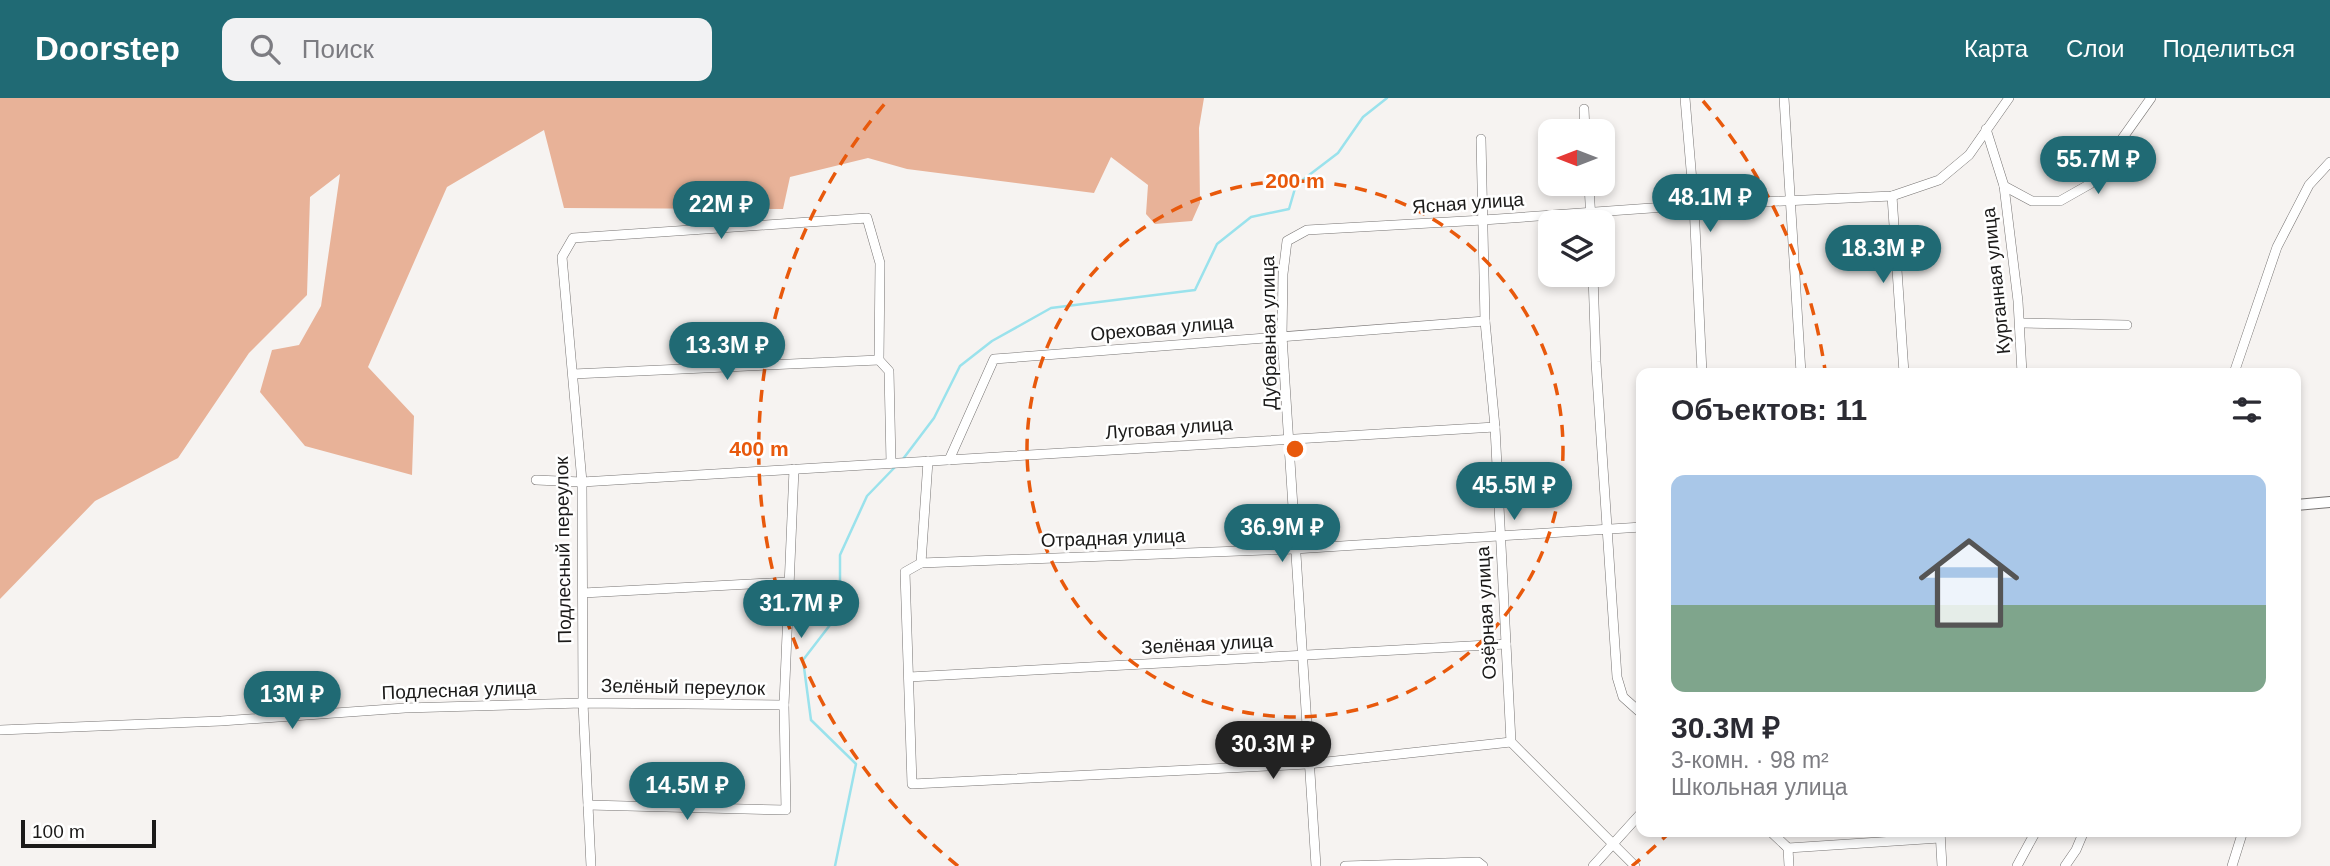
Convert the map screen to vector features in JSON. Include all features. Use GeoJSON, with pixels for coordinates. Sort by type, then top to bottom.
{"type":"FeatureCollection","features":[{"type":"Feature","properties":{"kind":"street"},"geometry":{"type":"LineString","coordinates":[[1685,98],[1694,205],[1702,368]]}},
{"type":"Feature","properties":{"kind":"street"},"geometry":{"type":"LineString","coordinates":[[1784,98],[1801,368]]}},
{"type":"Feature","properties":{"kind":"street","name":"Ясная улица"},"geometry":{"type":"LineString","coordinates":[[1608,210],[1892,196],[1939,180],[1969,155],[2009,98]]}},
{"type":"Feature","properties":{"kind":"street","name":"Курганная улица"},"geometry":{"type":"LineString","coordinates":[[2004,186],[2032,201],[2060,201],[2090,184],[2151,98]]}},
{"type":"Feature","properties":{"kind":"street"},"geometry":{"type":"LineString","coordinates":[[1584,109],[1584,119]]}},
{"type":"Feature","properties":{"kind":"street","name":"Курганная улица"},"geometry":{"type":"LineString","coordinates":[[1986,129],[2004,186],[2020,323],[2022,368]]}},
{"type":"Feature","properties":{"kind":"street","name":"Озёрная улица"},"geometry":{"type":"LineString","coordinates":[[1481,139],[1485,321],[1495,427],[1511,742]]}},
{"type":"Feature","properties":{"kind":"street"},"geometry":{"type":"LineString","coordinates":[[2236,368],[2277,247],[2309,185],[2330,162]]}},
{"type":"Feature","properties":{"kind":"street"},"geometry":{"type":"LineString","coordinates":[[1892,196],[1904,368]]}},
{"type":"Feature","properties":{"kind":"street","name":"Ясная улица"},"geometry":{"type":"LineString","coordinates":[[1307,230],[1538,215]]}},
{"type":"Feature","properties":{"kind":"street","name":"Подлесный переулок"},"geometry":{"type":"LineString","coordinates":[[591,866],[583,703],[582,482],[562,257],[573,238],[867,218],[880,263],[879,360]]}},
{"type":"Feature","properties":{"kind":"street","name":"Дубравная улица"},"geometry":{"type":"LineString","coordinates":[[1307,230],[1287,241],[1284,250],[1282,336],[1315,866]]}},
{"type":"Feature","properties":{"kind":"street"},"geometry":{"type":"LineString","coordinates":[[1593,287],[1617,677],[1623,697],[1636,709]]}},
{"type":"Feature","properties":{"kind":"street","name":"Ореховая улица"},"geometry":{"type":"LineString","coordinates":[[949,460],[995,359],[1485,321]]}},
{"type":"Feature","properties":{"kind":"street"},"geometry":{"type":"LineString","coordinates":[[2020,323],[2127,325]]}},
{"type":"Feature","properties":{"kind":"street"},"geometry":{"type":"LineString","coordinates":[[536,480],[582,482],[891,463],[889,372],[879,360],[573,374]]}},
{"type":"Feature","properties":{"kind":"street","name":"Луговая улица"},"geometry":{"type":"LineString","coordinates":[[891,463],[1495,427]]}},
{"type":"Feature","properties":{"kind":"street"},"geometry":{"type":"LineString","coordinates":[[928,461],[921,563],[905,572],[912,783],[1308,764],[1511,742],[1635,866]]}},
{"type":"Feature","properties":{"kind":"street"},"geometry":{"type":"LineString","coordinates":[[588,804],[786,810],[783,705],[794,469]]}},
{"type":"Feature","properties":{"kind":"street"},"geometry":{"type":"LineString","coordinates":[[2301,505],[2330,502]]}},
{"type":"Feature","properties":{"kind":"street","name":"Отрадная улица"},"geometry":{"type":"LineString","coordinates":[[921,563],[1294,549],[1636,527]]}},
{"type":"Feature","properties":{"kind":"street"},"geometry":{"type":"LineString","coordinates":[[583,593],[788,582]]}},
{"type":"Feature","properties":{"kind":"street","name":"Зелёная улица"},"geometry":{"type":"LineString","coordinates":[[909,677],[1506,644]]}},
{"type":"Feature","properties":{"kind":"street","name":"Зелёный переулок"},"geometry":{"type":"LineString","coordinates":[[583,703],[783,705]]}},
{"type":"Feature","properties":{"kind":"street","name":"Подлесная улица"},"geometry":{"type":"LineString","coordinates":[[0,730],[220,721],[405,708],[583,703]]}},
{"type":"Feature","properties":{"kind":"street"},"geometry":{"type":"LineString","coordinates":[[1593,866],[1636,818]]}},
{"type":"Feature","properties":{"kind":"street"},"geometry":{"type":"LineString","coordinates":[[1776,837],[1788,848],[1789,866]]}},
{"type":"Feature","properties":{"kind":"street"},"geometry":{"type":"LineString","coordinates":[[1788,848],[1917,837]]}},
{"type":"Feature","properties":{"kind":"street"},"geometry":{"type":"LineString","coordinates":[[1940,837],[1942,866]]}},
{"type":"Feature","properties":{"kind":"street"},"geometry":{"type":"LineString","coordinates":[[2018,866],[2032,837]]}},
{"type":"Feature","properties":{"kind":"street"},"geometry":{"type":"LineString","coordinates":[[2065,866],[2081,837]]}},
{"type":"Feature","properties":{"kind":"street"},"geometry":{"type":"LineString","coordinates":[[2232,866],[2241,837]]}},
{"type":"Feature","properties":{"kind":"street"},"geometry":{"type":"LineString","coordinates":[[1345,866],[1478,862],[1483,866]]}},
{"type":"Feature","properties":{"kind":"shaded area"},"geometry":{"type":"Polygon","coordinates":[[[0,98],[1204,98],[1199,128],[1200,203],[1192,221],[1155,224],[1146,214],[1148,185],[1111,157],[1094,193],[907,169],[868,158],[790,177],[783,209],[564,208],[544,130],[447,187],[368,367],[414,416],[412,475],[305,446],[260,392],[272,350],[299,345],[321,306],[340,174],[310,197],[307,295],[249,353],[178,458],[95,501],[0,599],[0,98]]]}},
{"type":"Feature","properties":{"kind":"waterway"},"geometry":{"type":"LineString","coordinates":[[903,459],[934,418],[960,366],[992,341],[1051,308],[1195,290],[1217,244],[1251,217],[1289,209],[1296,185],[1338,153],[1363,117],[1387,98]]}},
{"type":"Feature","properties":{"kind":"waterway"},"geometry":{"type":"LineString","coordinates":[[835,866],[856,764],[811,720],[803,660],[840,612],[840,555],[867,496],[896,466]]}}]}
